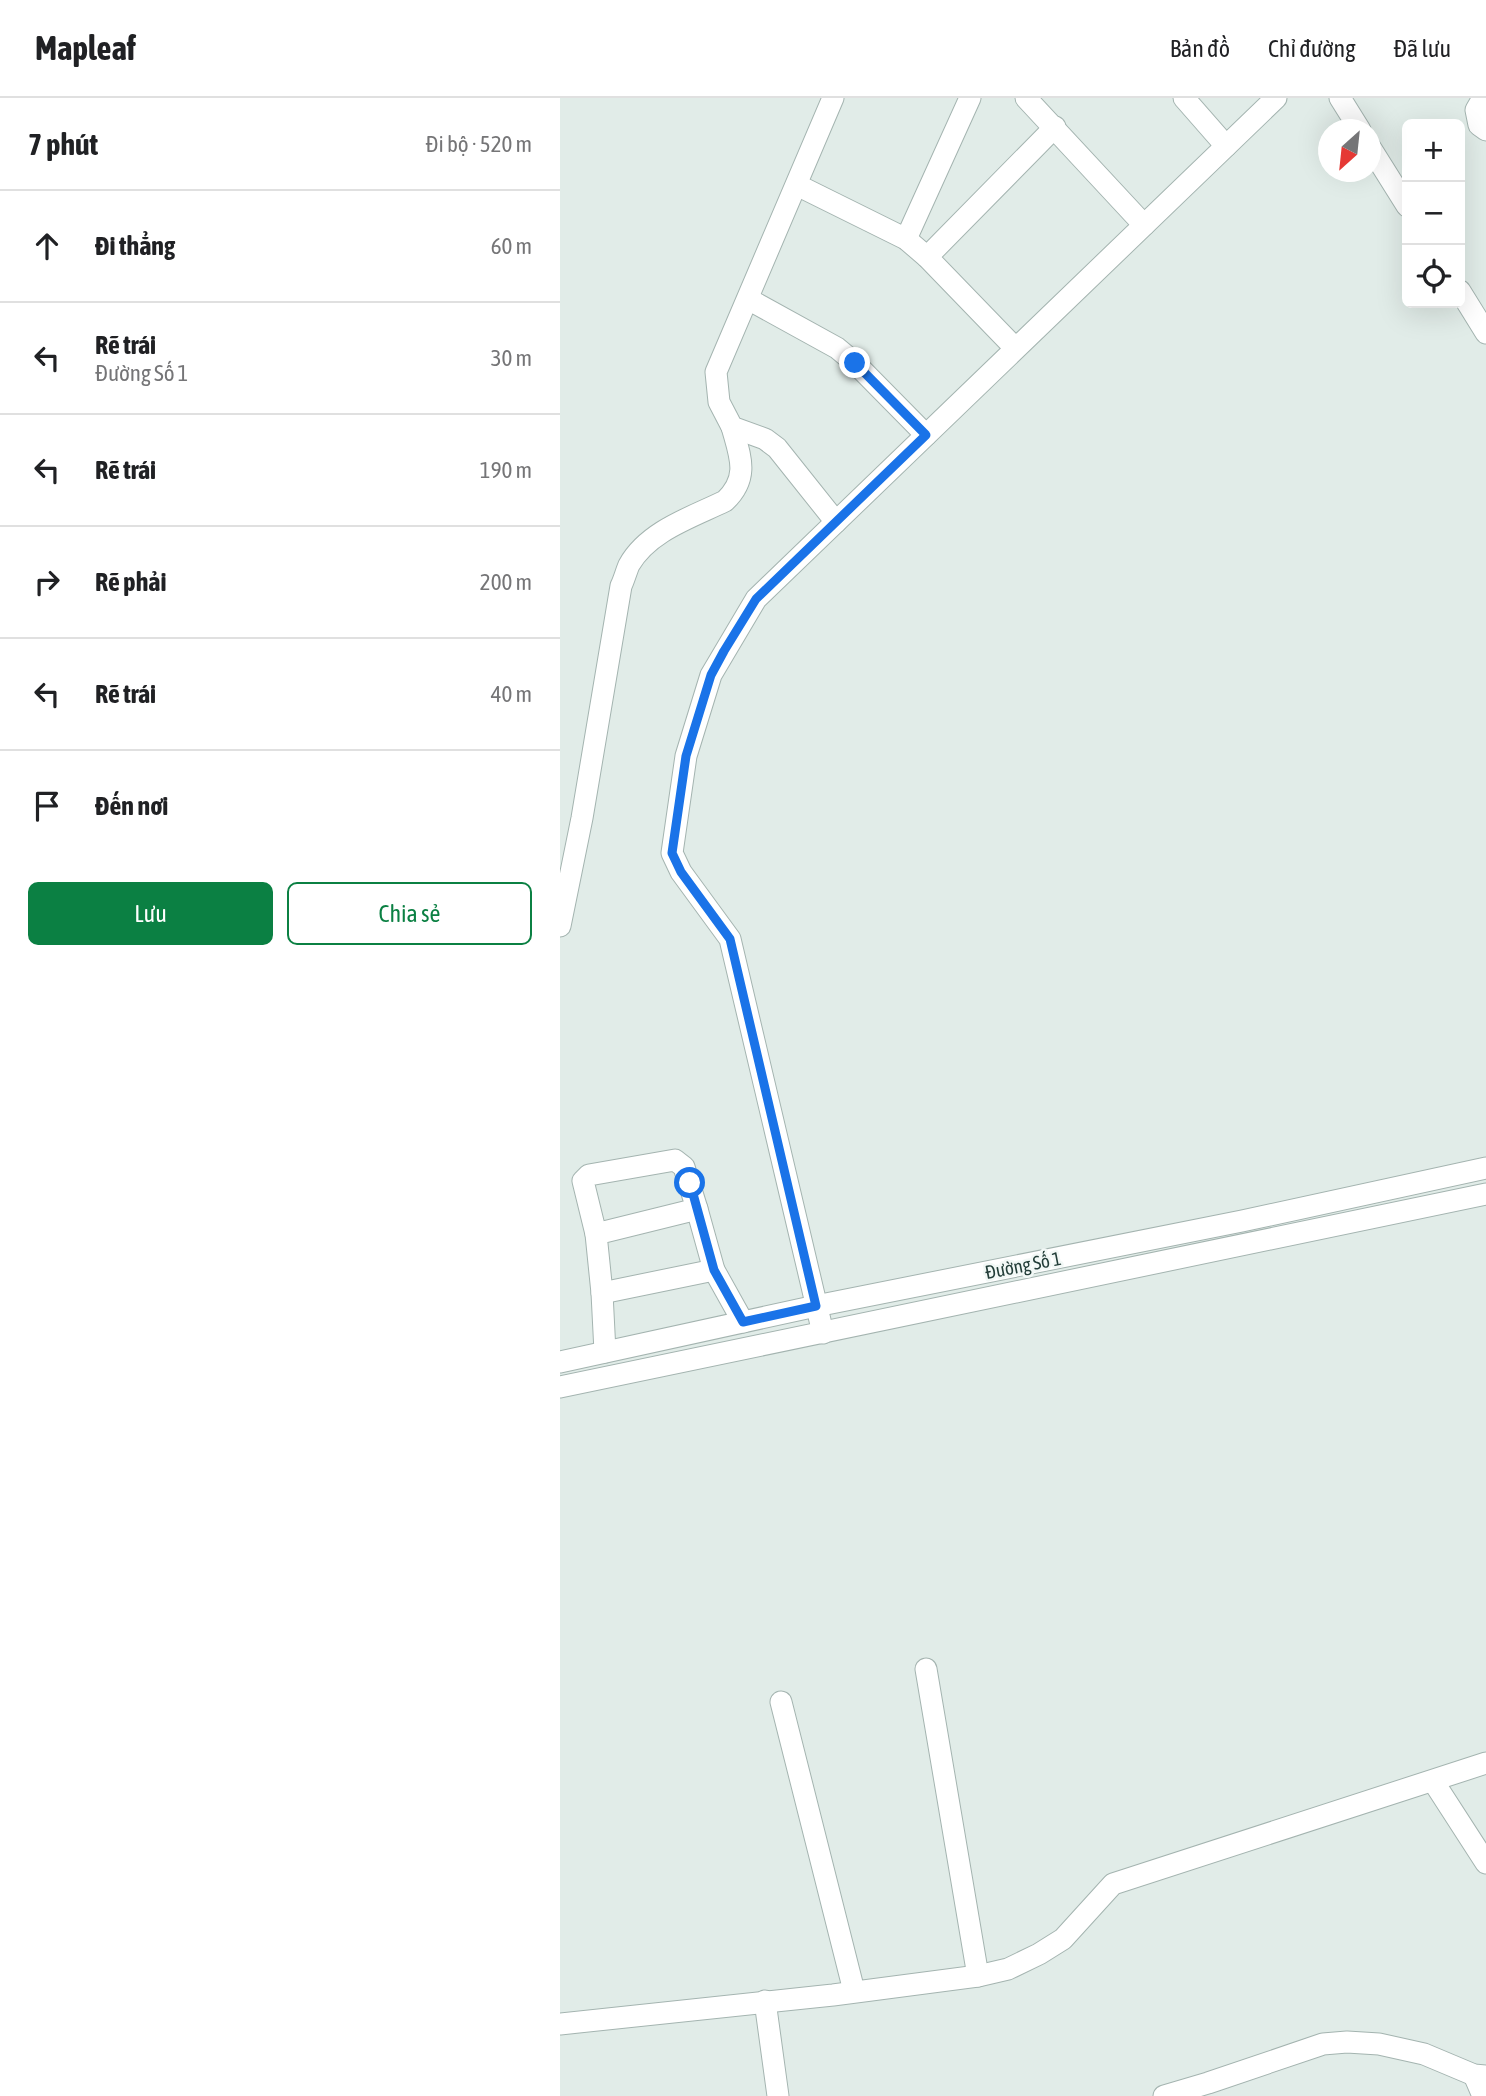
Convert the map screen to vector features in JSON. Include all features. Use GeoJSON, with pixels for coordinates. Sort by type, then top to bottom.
{"type":"FeatureCollection","features":[{"type":"Feature","properties":{"kind":"street"},"geometry":{"type":"LineString","coordinates":[[560,926],[582,818],[621,586],[629,566],[642,548],[659,534],[725,501],[734,493],[740,481],[742,469],[732,427],[719,402],[716,372],[833,98]]}},
{"type":"Feature","properties":{"kind":"street"},"geometry":{"type":"LineString","coordinates":[[906,239],[970,98]]}},
{"type":"Feature","properties":{"kind":"street"},"geometry":{"type":"LineString","coordinates":[[1026,98],[1143,225]]}},
{"type":"Feature","properties":{"kind":"street"},"geometry":{"type":"LineString","coordinates":[[1184,98],[1226,146]]}},
{"type":"Feature","properties":{"kind":"street"},"geometry":{"type":"LineString","coordinates":[[823,1333],[730,939],[681,872],[672,853],[686,756],[711,675],[756,599],[1276,98]]}},
{"type":"Feature","properties":{"kind":"street"},"geometry":{"type":"LineString","coordinates":[[1340,98],[1353,119]]}},
{"type":"Feature","properties":{"kind":"street"},"geometry":{"type":"LineString","coordinates":[[1483,98],[1476,110],[1479,125],[1486,130]]}},
{"type":"Feature","properties":{"kind":"street"},"geometry":{"type":"LineString","coordinates":[[927,257],[1055,127]]}},
{"type":"Feature","properties":{"kind":"street"},"geometry":{"type":"LineString","coordinates":[[1381,165],[1402,198]]}},
{"type":"Feature","properties":{"kind":"street"},"geometry":{"type":"LineString","coordinates":[[797,184],[906,239],[927,257],[1015,348]]}},
{"type":"Feature","properties":{"kind":"street"},"geometry":{"type":"LineString","coordinates":[[748,299],[837,348],[926,435]]}},
{"type":"Feature","properties":{"kind":"street"},"geometry":{"type":"LineString","coordinates":[[1465,299],[1486,333]]}},
{"type":"Feature","properties":{"kind":"street"},"geometry":{"type":"LineString","coordinates":[[732,427],[765,439],[777,448],[836,522]]}},
{"type":"Feature","properties":{"kind":"street"},"geometry":{"type":"LineString","coordinates":[[604,1352],[596,1234],[583,1181],[589,1175],[675,1160],[684,1167],[714,1270],[743,1322]]}},
{"type":"Feature","properties":{"kind":"street","name":"Đường Số 1"},"geometry":{"type":"LineString","coordinates":[[560,1362],[816,1306],[1242,1221],[1486,1168]]}},
{"type":"Feature","properties":{"kind":"street","name":"Đường Số 1"},"geometry":{"type":"LineString","coordinates":[[560,1387],[1486,1194]]}},
{"type":"Feature","properties":{"kind":"street"},"geometry":{"type":"LineString","coordinates":[[596,1234],[697,1209]]}},
{"type":"Feature","properties":{"kind":"street"},"geometry":{"type":"LineString","coordinates":[[602,1293],[714,1270]]}},
{"type":"Feature","properties":{"kind":"street"},"geometry":{"type":"LineString","coordinates":[[926,1669],[978,1976]]}},
{"type":"Feature","properties":{"kind":"street"},"geometry":{"type":"LineString","coordinates":[[780,1702],[853,1992]]}},
{"type":"Feature","properties":{"kind":"street"},"geometry":{"type":"LineString","coordinates":[[560,2024],[853,1992],[978,1976],[1008,1969],[1063,1939],[1113,1884],[1486,1763]]}},
{"type":"Feature","properties":{"kind":"street"},"geometry":{"type":"LineString","coordinates":[[1433,1781],[1486,1863]]}},
{"type":"Feature","properties":{"kind":"street"},"geometry":{"type":"LineString","coordinates":[[765,2001],[778,2096]]}},
{"type":"Feature","properties":{"kind":"street"},"geometry":{"type":"LineString","coordinates":[[1164,2096],[1323,2044],[1347,2042],[1379,2044],[1424,2054],[1480,2086]]}},
{"type":"Feature","properties":{"kind":"route"},"geometry":{"type":"LineString","coordinates":[[690,1183],[714,1270],[743,1322],[816,1306],[730,939],[681,872],[672,853],[686,756],[711,675],[724,651],[756,599],[926,435],[855,363]]}}]}
